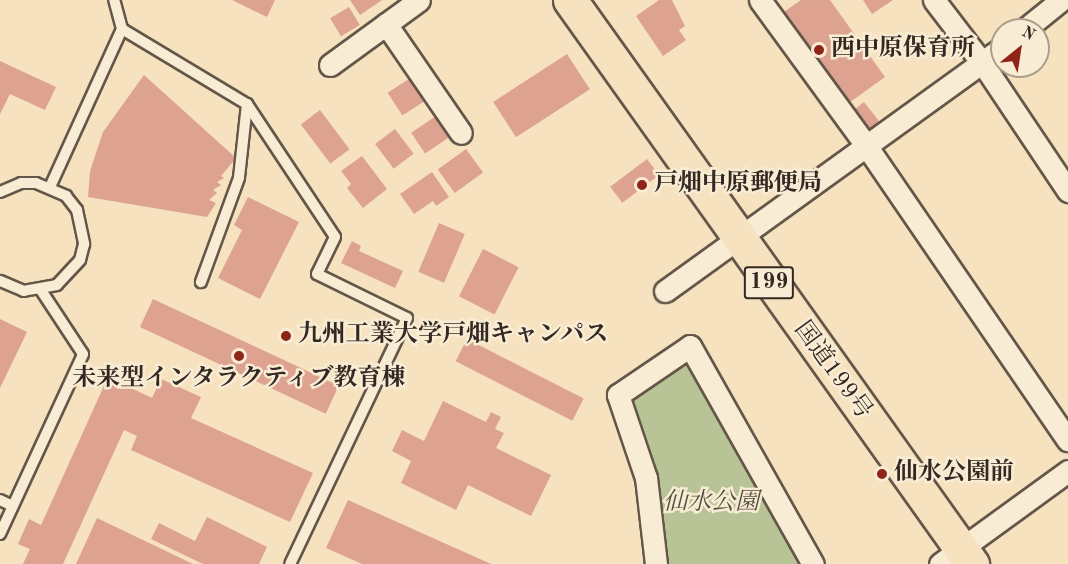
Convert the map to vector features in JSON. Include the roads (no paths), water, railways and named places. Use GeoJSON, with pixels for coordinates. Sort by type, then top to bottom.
{"type":"FeatureCollection","features":[{"type":"Feature","properties":{"kind":"highway","name":"国道199号"},"geometry":{"type":"LineString","coordinates":[[570,0],[958,559]]}},
{"type":"Feature","properties":{"kind":"street"},"geometry":{"type":"LineString","coordinates":[[330,65],[419,0]]}},
{"type":"Feature","properties":{"kind":"street"},"geometry":{"type":"LineString","coordinates":[[760,0],[865,144],[1068,440]]}},
{"type":"Feature","properties":{"kind":"street"},"geometry":{"type":"LineString","coordinates":[[934,0],[983,64],[1068,190]]}},
{"type":"Feature","properties":{"kind":"street"},"geometry":{"type":"LineString","coordinates":[[1039,18],[1061,0]]}},
{"type":"Feature","properties":{"kind":"street"},"geometry":{"type":"LineString","coordinates":[[386,24],[461,133]]}},
{"type":"Feature","properties":{"kind":"street"},"geometry":{"type":"LineString","coordinates":[[665,291],[738,241],[865,144],[990,58]]}},
{"type":"Feature","properties":{"kind":"street"},"geometry":{"type":"LineString","coordinates":[[656,564],[646,478],[618,395],[690,346],[813,564]]}},
{"type":"Feature","properties":{"kind":"street"},"geometry":{"type":"LineString","coordinates":[[958,559],[1068,471]]}},
{"type":"Feature","properties":{"kind":"lane"},"geometry":{"type":"LineString","coordinates":[[50,187],[122,29],[114,0]]}},
{"type":"Feature","properties":{"kind":"lane"},"geometry":{"type":"LineString","coordinates":[[122,29],[247,104],[335,237],[317,274],[407,318],[290,564]]}},
{"type":"Feature","properties":{"kind":"lane"},"geometry":{"type":"LineString","coordinates":[[201,282],[238,178],[247,104]]}},
{"type":"Feature","properties":{"kind":"lane"},"geometry":{"type":"LineString","coordinates":[[0,192],[21,183],[50,187],[66,196],[77,210],[84,244],[70,274],[41,290],[24,291],[0,281]]}},
{"type":"Feature","properties":{"kind":"lane"},"geometry":{"type":"LineString","coordinates":[[0,534],[83,354],[41,290]]}},
{"type":"Feature","properties":{"kind":"lane"},"geometry":{"type":"LineString","coordinates":[[0,500],[13,506]]}},
{"type":"Feature","properties":{"kind":"place","name":"西中原保育所"},"geometry":{"type":"Point","coordinates":[819,50]}},
{"type":"Feature","properties":{"kind":"place","name":"戸畑中原郵便局"},"geometry":{"type":"Point","coordinates":[642,185]}},
{"type":"Feature","properties":{"kind":"place","name":"九州工業大学戸畑キャンパス"},"geometry":{"type":"Point","coordinates":[286,336]}},
{"type":"Feature","properties":{"kind":"place","name":"未来型インタラクティブ教育棟"},"geometry":{"type":"Point","coordinates":[239,356]}},
{"type":"Feature","properties":{"kind":"place","name":"仙水公園前"},"geometry":{"type":"Point","coordinates":[882,474]}},
{"type":"Feature","properties":{"kind":"park label","name":"仙水公園"},"geometry":{"type":"Point","coordinates":[711,504]}}]}
